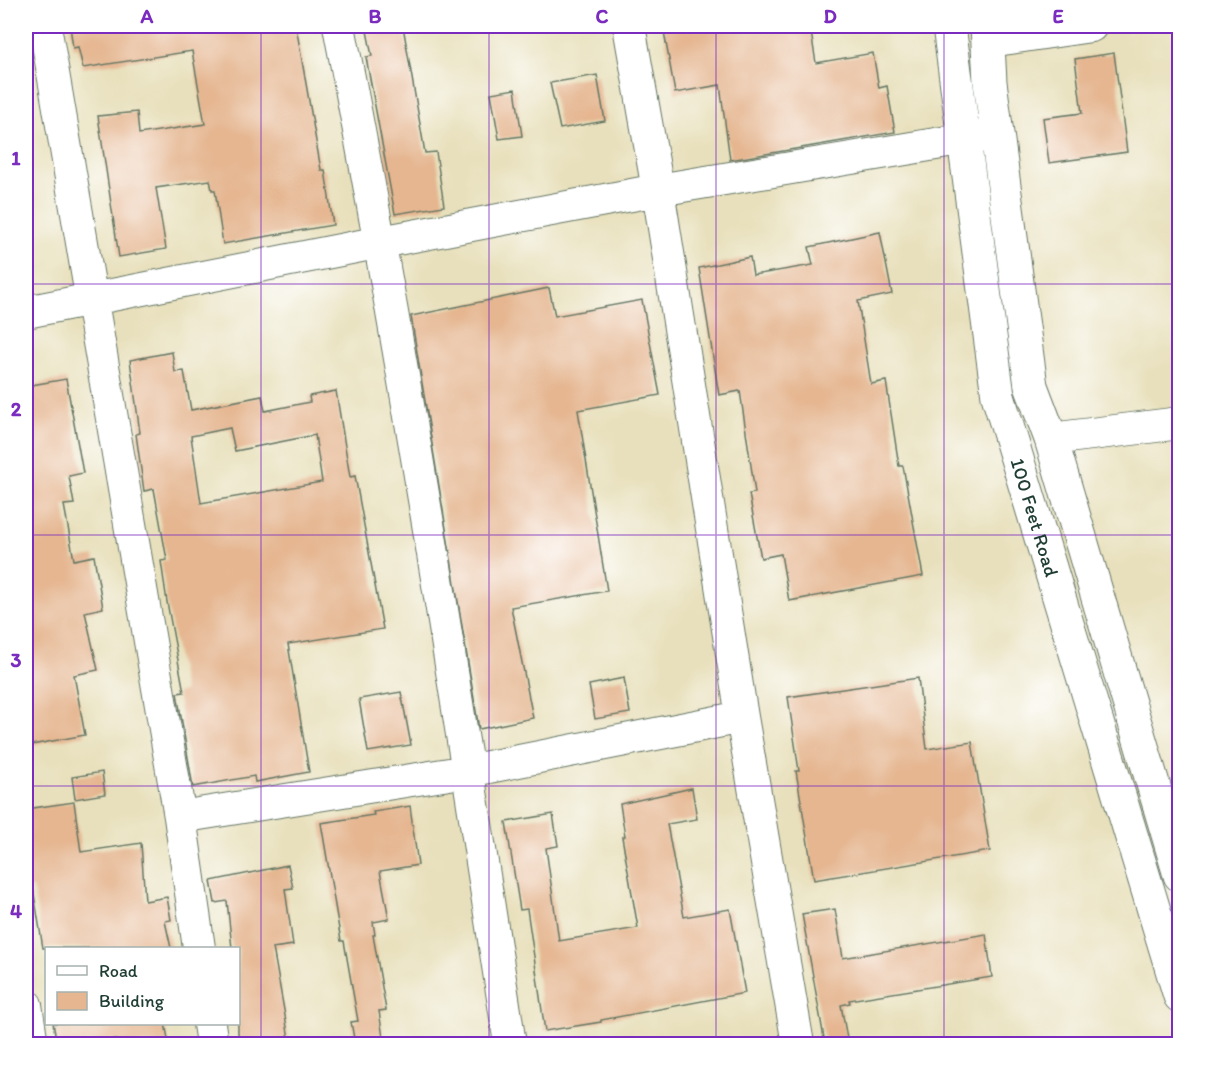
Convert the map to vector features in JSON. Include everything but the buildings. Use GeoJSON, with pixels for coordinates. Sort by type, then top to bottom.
{"type":"FeatureCollection","features":[{"type":"Feature","properties":{"kind":"street"},"geometry":{"type":"LineString","coordinates":[[45,26],[180,817],[199,947]]}},
{"type":"Feature","properties":{"kind":"street"},"geometry":{"type":"LineString","coordinates":[[339,26],[381,242],[468,771],[510,1044]]}},
{"type":"Feature","properties":{"kind":"street"},"geometry":{"type":"LineString","coordinates":[[629,26],[798,1044]]}},
{"type":"Feature","properties":{"kind":"street","name":"100 Feet Road"},"geometry":{"type":"LineString","coordinates":[[949,26],[998,396],[1179,996]]}},
{"type":"Feature","properties":{"kind":"street"},"geometry":{"type":"LineString","coordinates":[[988,33],[1091,26]]}},
{"type":"Feature","properties":{"kind":"street","name":"100 Feet Road"},"geometry":{"type":"LineString","coordinates":[[988,33],[990,82],[1031,386],[1051,439],[1179,875]]}},
{"type":"Feature","properties":{"kind":"street"},"geometry":{"type":"LineString","coordinates":[[26,312],[658,190],[997,134]]}},
{"type":"Feature","properties":{"kind":"street"},"geometry":{"type":"LineString","coordinates":[[1051,439],[1179,423]]}},
{"type":"Feature","properties":{"kind":"street"},"geometry":{"type":"LineString","coordinates":[[180,817],[468,771],[742,717]]}},
{"type":"Feature","properties":{"kind":"street"},"geometry":{"type":"LineString","coordinates":[[26,1005],[32,1044]]}},
{"type":"Feature","properties":{"kind":"street"},"geometry":{"type":"LineString","coordinates":[[209,1025],[212,1044]]}}]}
